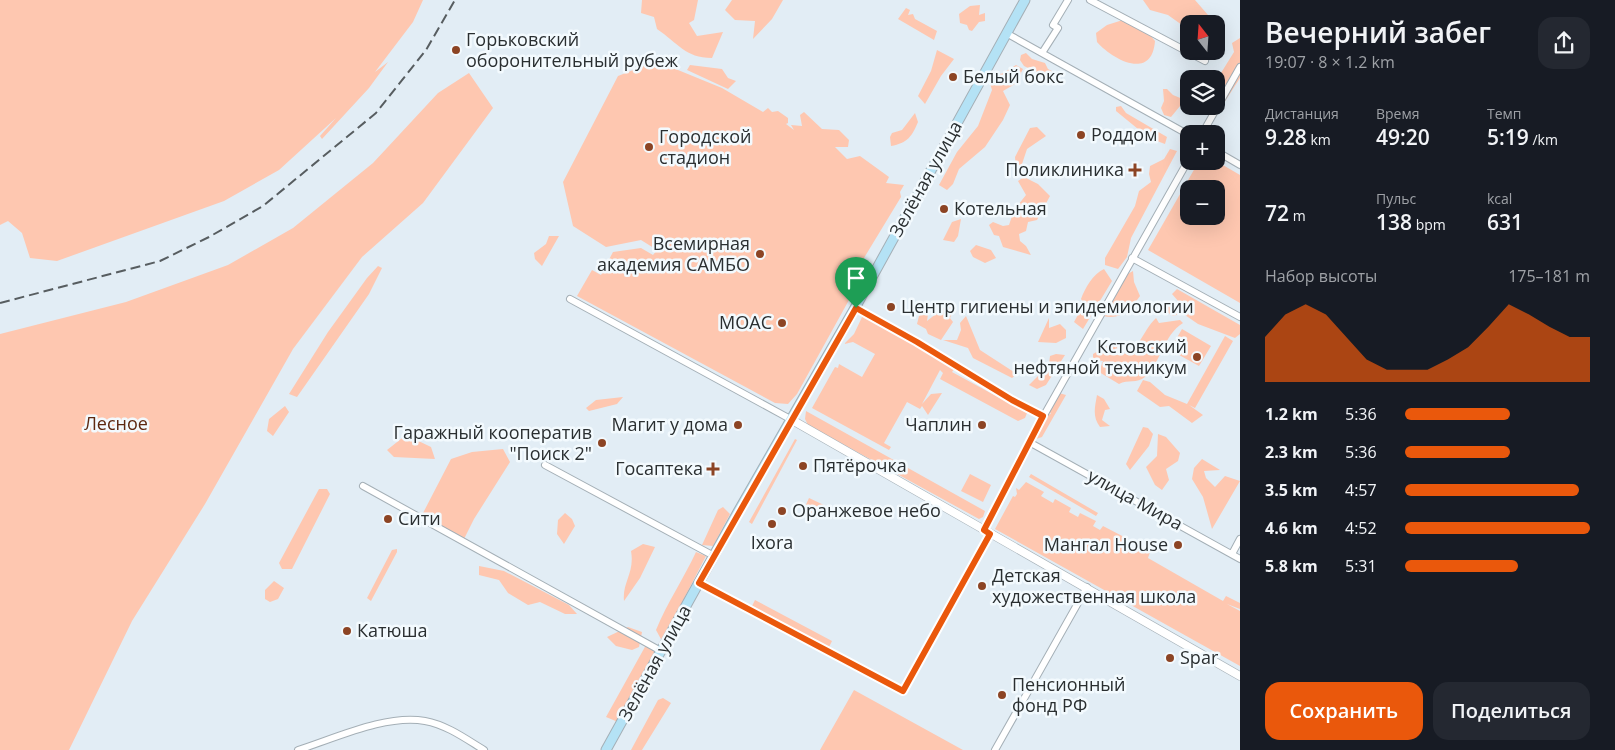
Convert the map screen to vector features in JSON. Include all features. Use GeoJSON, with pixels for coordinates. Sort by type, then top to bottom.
{"type":"FeatureCollection","features":[{"type":"Feature","properties":{"kind":"main road","name":"Зелёная улица"},"geometry":{"type":"LineString","coordinates":[[606,750],[714,556],[856,308],[1025,0]]}},
{"type":"Feature","properties":{"kind":"street"},"geometry":{"type":"LineString","coordinates":[[1042,53],[1058,28],[1053,25],[1068,0]]}},
{"type":"Feature","properties":{"kind":"street"},"geometry":{"type":"LineString","coordinates":[[1090,0],[1205,61]]}},
{"type":"Feature","properties":{"kind":"street"},"geometry":{"type":"LineString","coordinates":[[1006,33],[1180,130]]}},
{"type":"Feature","properties":{"kind":"street"},"geometry":{"type":"LineString","coordinates":[[1207,125],[1240,67]]}},
{"type":"Feature","properties":{"kind":"street"},"geometry":{"type":"LineString","coordinates":[[1225,156],[1240,164]]}},
{"type":"Feature","properties":{"kind":"street"},"geometry":{"type":"LineString","coordinates":[[699,583],[903,691],[987,532],[1029,442],[1183,170]]}},
{"type":"Feature","properties":{"kind":"street"},"geometry":{"type":"LineString","coordinates":[[1132,258],[1240,317]]}},
{"type":"Feature","properties":{"kind":"street"},"geometry":{"type":"LineString","coordinates":[[570,299],[792,420],[1240,676]]}},
{"type":"Feature","properties":{"kind":"street"},"geometry":{"type":"LineString","coordinates":[[856,308],[917,342],[1012,400],[1043,416]]}},
{"type":"Feature","properties":{"kind":"street","name":"улица Мира"},"geometry":{"type":"LineString","coordinates":[[1029,442],[1240,559]]}},
{"type":"Feature","properties":{"kind":"street"},"geometry":{"type":"LineString","coordinates":[[545,465],[714,556]]}},
{"type":"Feature","properties":{"kind":"street"},"geometry":{"type":"LineString","coordinates":[[363,486],[661,651]]}},
{"type":"Feature","properties":{"kind":"street"},"geometry":{"type":"LineString","coordinates":[[1232,554],[1240,539]]}},
{"type":"Feature","properties":{"kind":"street"},"geometry":{"type":"LineString","coordinates":[[995,750],[1087,587]]}},
{"type":"Feature","properties":{"kind":"street"},"geometry":{"type":"LineString","coordinates":[[298,750],[397,719],[426,721],[449,729],[484,750]]}},
{"type":"Feature","properties":{"kind":"green space"},"geometry":{"type":"Polygon","coordinates":[[[0,0],[423,0],[413,22],[375,72],[388,62],[369,88],[322,139],[320,136],[336,118],[279,170],[224,201],[57,261],[30,258],[22,233],[8,221],[0,225],[0,0]]]}},
{"type":"Feature","properties":{"kind":"green space"},"geometry":{"type":"Polygon","coordinates":[[[642,0],[698,0],[694,20],[689,23],[697,36],[723,32],[712,58],[688,53],[657,29],[654,17],[641,13],[642,0]]]}},
{"type":"Feature","properties":{"kind":"green space"},"geometry":{"type":"Polygon","coordinates":[[[732,0],[783,0],[772,19],[753,39],[755,21],[735,20],[725,10],[732,0]]]}},
{"type":"Feature","properties":{"kind":"green space"},"geometry":{"type":"Polygon","coordinates":[[[1143,0],[1195,0],[1208,15],[1180,15],[1180,24],[1168,15],[1150,10],[1143,0]]]}},
{"type":"Feature","properties":{"kind":"green space"},"geometry":{"type":"Polygon","coordinates":[[[980,5],[979,15],[985,13],[985,21],[979,22],[972,31],[969,30],[967,25],[960,23],[959,14],[970,6],[980,5]]]}},
{"type":"Feature","properties":{"kind":"green space"},"geometry":{"type":"Polygon","coordinates":[[[906,8],[910,10],[908,15],[913,14],[915,19],[937,31],[934,40],[898,19],[906,8]]]}},
{"type":"Feature","properties":{"kind":"green space"},"geometry":{"type":"Polygon","coordinates":[[[1126,19],[1138,21],[1155,41],[1152,53],[1147,61],[1140,64],[1131,63],[1112,55],[1097,42],[1096,33],[1107,25],[1126,19]]]}},
{"type":"Feature","properties":{"kind":"green space"},"geometry":{"type":"Polygon","coordinates":[[[1240,38],[1240,78],[1225,101],[1225,70],[1223,70],[1234,52],[1232,43],[1240,38]]]}},
{"type":"Feature","properties":{"kind":"green space"},"geometry":{"type":"Polygon","coordinates":[[[937,50],[954,59],[941,76],[925,104],[918,96],[931,71],[937,50]]]}},
{"type":"Feature","properties":{"kind":"green space"},"geometry":{"type":"Polygon","coordinates":[[[1026,53],[1032,59],[1045,63],[1048,69],[1059,75],[1057,82],[1024,66],[1020,60],[1021,55],[1026,53]]]}},
{"type":"Feature","properties":{"kind":"green space","name":"Всемирная академия САМБО"},"geometry":{"type":"Polygon","coordinates":[[[656,61],[722,88],[763,112],[768,108],[772,112],[778,111],[788,118],[788,123],[786,124],[794,130],[791,125],[802,126],[800,115],[804,112],[822,129],[839,130],[849,140],[848,147],[835,147],[847,159],[860,156],[889,177],[886,183],[904,185],[900,192],[901,197],[847,286],[849,300],[797,394],[788,404],[775,403],[577,296],[592,270],[601,275],[613,252],[641,248],[653,255],[657,250],[641,240],[606,247],[573,226],[563,182],[618,76],[656,61]]]}},
{"type":"Feature","properties":{"kind":"green space"},"geometry":{"type":"Polygon","coordinates":[[[690,65],[722,69],[728,78],[736,81],[728,89],[687,70],[690,65]]]}},
{"type":"Feature","properties":{"kind":"green space"},"geometry":{"type":"Polygon","coordinates":[[[1016,65],[1023,69],[1015,84],[1003,91],[1010,105],[1003,120],[985,147],[959,169],[953,184],[947,190],[939,185],[957,152],[978,126],[992,90],[989,80],[996,71],[1001,74],[1016,65]]]}},
{"type":"Feature","properties":{"kind":"green space","name":"Лесное"},"geometry":{"type":"Polygon","coordinates":[[[469,73],[493,108],[423,203],[362,257],[293,349],[205,504],[132,621],[69,750],[0,750],[0,334],[126,302],[228,265],[293,228],[373,163],[438,93],[469,73]]]}},
{"type":"Feature","properties":{"kind":"green space"},"geometry":{"type":"Polygon","coordinates":[[[1163,89],[1167,89],[1173,95],[1180,98],[1180,106],[1171,117],[1164,115],[1161,108],[1164,101],[1163,89]]]}},
{"type":"Feature","properties":{"kind":"green space"},"geometry":{"type":"Polygon","coordinates":[[[1121,106],[1126,113],[1167,137],[1165,144],[1149,138],[1116,111],[1116,107],[1121,106]]]}},
{"type":"Feature","properties":{"kind":"green space"},"geometry":{"type":"Polygon","coordinates":[[[915,113],[918,122],[911,135],[902,143],[891,146],[890,137],[892,133],[902,130],[915,113]]]}},
{"type":"Feature","properties":{"kind":"green space"},"geometry":{"type":"Polygon","coordinates":[[[1037,127],[1046,136],[1027,149],[1020,170],[1016,169],[1015,157],[1030,128],[1037,127]]]}},
{"type":"Feature","properties":{"kind":"green space"},"geometry":{"type":"Polygon","coordinates":[[[1170,149],[1177,151],[1131,238],[1127,257],[1118,269],[1105,265],[1105,258],[1135,206],[1139,191],[1151,182],[1150,166],[1164,159],[1170,149]]]}},
{"type":"Feature","properties":{"kind":"green space"},"geometry":{"type":"Polygon","coordinates":[[[1225,166],[1240,175],[1240,303],[1148,250],[1180,194],[1180,225],[1225,225],[1225,180],[1188,180],[1194,170],[1225,170],[1225,166]]]}},
{"type":"Feature","properties":{"kind":"green space"},"geometry":{"type":"Polygon","coordinates":[[[1024,177],[1038,184],[1050,196],[1037,220],[1028,222],[1026,231],[1019,234],[1020,241],[1026,246],[1031,255],[1003,247],[999,236],[994,235],[989,225],[993,222],[1003,226],[1009,225],[1014,210],[1026,195],[1018,181],[1024,177]]]}},
{"type":"Feature","properties":{"kind":"green space"},"geometry":{"type":"Polygon","coordinates":[[[961,219],[958,236],[954,242],[943,240],[952,222],[961,219]]]}},
{"type":"Feature","properties":{"kind":"green space"},"geometry":{"type":"Polygon","coordinates":[[[549,236],[559,236],[542,266],[535,259],[534,253],[546,244],[549,236]]]}},
{"type":"Feature","properties":{"kind":"green space"},"geometry":{"type":"Polygon","coordinates":[[[976,245],[991,250],[996,258],[985,263],[973,257],[970,251],[976,245]]]}},
{"type":"Feature","properties":{"kind":"green space"},"geometry":{"type":"Polygon","coordinates":[[[378,266],[382,268],[369,294],[297,397],[289,394],[328,332],[367,278],[378,266]]]}},
{"type":"Feature","properties":{"kind":"green space"},"geometry":{"type":"Polygon","coordinates":[[[1104,269],[1112,281],[1083,329],[1074,322],[1084,304],[1081,299],[1096,274],[1104,269]]]}},
{"type":"Feature","properties":{"kind":"green space"},"geometry":{"type":"Polygon","coordinates":[[[1133,271],[1134,282],[1140,296],[1125,313],[1115,317],[1103,316],[1124,276],[1133,271]]]}},
{"type":"Feature","properties":{"kind":"green space"},"geometry":{"type":"Polygon","coordinates":[[[1177,289],[1240,325],[1240,334],[1235,338],[1198,324],[1182,313],[1173,316],[1167,312],[1166,307],[1179,302],[1172,294],[1177,289]]]}},
{"type":"Feature","properties":{"kind":"green space"},"geometry":{"type":"Polygon","coordinates":[[[946,306],[955,306],[950,318],[953,322],[941,340],[928,334],[926,329],[917,324],[919,316],[929,307],[927,321],[946,306]]]}},
{"type":"Feature","properties":{"kind":"green space"},"geometry":{"type":"Polygon","coordinates":[[[863,315],[945,361],[955,368],[952,372],[1027,413],[1025,418],[1018,421],[940,379],[943,373],[940,370],[922,404],[931,394],[942,393],[928,415],[922,406],[920,409],[907,402],[884,443],[891,447],[889,450],[812,408],[835,367],[838,368],[839,364],[862,377],[875,354],[853,342],[844,344],[854,334],[863,315]]]}},
{"type":"Feature","properties":{"kind":"green space"},"geometry":{"type":"Polygon","coordinates":[[[966,316],[980,350],[1017,374],[1012,378],[973,358],[968,348],[943,340],[957,340],[961,330],[960,323],[966,316]]]}},
{"type":"Feature","properties":{"kind":"green space"},"geometry":{"type":"Polygon","coordinates":[[[1049,318],[1049,328],[1060,324],[1066,330],[1066,338],[1056,343],[1038,342],[1049,318]]]}},
{"type":"Feature","properties":{"kind":"green space"},"geometry":{"type":"Polygon","coordinates":[[[1156,318],[1159,323],[1180,320],[1183,323],[1176,328],[1166,342],[1150,372],[1145,377],[1119,384],[1099,372],[1103,361],[1093,360],[1093,354],[1107,346],[1118,344],[1115,355],[1129,352],[1139,342],[1156,318]]]}},
{"type":"Feature","properties":{"kind":"green space"},"geometry":{"type":"Polygon","coordinates":[[[1182,329],[1211,346],[1199,366],[1170,350],[1182,329]]]}},
{"type":"Feature","properties":{"kind":"green space"},"geometry":{"type":"Polygon","coordinates":[[[1225,336],[1233,341],[1195,408],[1189,405],[1203,415],[1192,423],[1169,406],[1160,407],[1137,391],[1143,380],[1150,382],[1165,395],[1187,404],[1225,336]]]}},
{"type":"Feature","properties":{"kind":"green space"},"geometry":{"type":"Polygon","coordinates":[[[1056,354],[1065,355],[1046,385],[1037,389],[1029,385],[1044,370],[1039,365],[1049,364],[1050,356],[1056,354]]]}},
{"type":"Feature","properties":{"kind":"green space"},"geometry":{"type":"Polygon","coordinates":[[[1059,393],[1066,395],[1042,437],[1036,439],[1037,431],[1045,415],[1051,414],[1048,409],[1059,393]]]}},
{"type":"Feature","properties":{"kind":"green space"},"geometry":{"type":"Polygon","coordinates":[[[1097,395],[1104,399],[1110,409],[1105,410],[1102,420],[1110,426],[1100,427],[1097,423],[1095,411],[1097,395]]]}},
{"type":"Feature","properties":{"kind":"green space"},"geometry":{"type":"Polygon","coordinates":[[[623,397],[617,404],[589,411],[586,408],[596,400],[623,397]]]}},
{"type":"Feature","properties":{"kind":"green space"},"geometry":{"type":"Polygon","coordinates":[[[285,406],[289,412],[273,436],[267,431],[269,419],[285,406]]]}},
{"type":"Feature","properties":{"kind":"green space"},"geometry":{"type":"Polygon","coordinates":[[[806,411],[985,511],[983,517],[979,519],[808,425],[805,419],[806,411]]]}},
{"type":"Feature","properties":{"kind":"green space"},"geometry":{"type":"Polygon","coordinates":[[[1143,427],[1148,428],[1153,434],[1149,446],[1130,470],[1126,464],[1143,427]]]}},
{"type":"Feature","properties":{"kind":"green space"},"geometry":{"type":"Polygon","coordinates":[[[1158,434],[1166,437],[1180,453],[1178,461],[1166,469],[1169,480],[1162,490],[1155,485],[1146,467],[1157,456],[1158,434]]]}},
{"type":"Feature","properties":{"kind":"green space"},"geometry":{"type":"Polygon","coordinates":[[[406,435],[431,447],[435,459],[394,457],[387,450],[406,435]]]}},
{"type":"Feature","properties":{"kind":"green space"},"geometry":{"type":"Polygon","coordinates":[[[795,439],[797,440],[752,524],[749,522],[795,439]]]}},
{"type":"Feature","properties":{"kind":"green space"},"geometry":{"type":"Polygon","coordinates":[[[503,449],[510,462],[474,519],[464,539],[422,515],[451,459],[472,452],[503,449]]]}},
{"type":"Feature","properties":{"kind":"green space"},"geometry":{"type":"Polygon","coordinates":[[[1202,459],[1220,470],[1204,471],[1206,478],[1215,487],[1225,476],[1240,481],[1212,529],[1203,497],[1192,479],[1194,468],[1202,459]]]}},
{"type":"Feature","properties":{"kind":"green space"},"geometry":{"type":"Polygon","coordinates":[[[970,474],[991,485],[983,502],[961,491],[970,474]]]}},
{"type":"Feature","properties":{"kind":"green space"},"geometry":{"type":"Polygon","coordinates":[[[1031,474],[1098,513],[1096,516],[1029,477],[1031,474]]]}},
{"type":"Feature","properties":{"kind":"green space"},"geometry":{"type":"Polygon","coordinates":[[[1026,482],[1044,492],[1041,496],[1053,503],[1055,499],[1071,508],[1069,512],[1078,517],[1080,513],[1096,521],[1093,526],[1100,530],[1103,526],[1128,539],[1125,544],[1133,549],[1136,544],[1150,552],[1148,558],[1223,601],[1226,596],[1240,603],[1240,609],[1227,604],[1240,611],[1240,666],[995,529],[1013,496],[1015,497],[1017,494],[1016,488],[1019,490],[1026,482]]]}},
{"type":"Feature","properties":{"kind":"green space"},"geometry":{"type":"Polygon","coordinates":[[[319,489],[327,489],[330,494],[292,569],[282,569],[279,563],[319,489]]]}},
{"type":"Feature","properties":{"kind":"green space"},"geometry":{"type":"Polygon","coordinates":[[[809,498],[826,506],[819,519],[803,511],[809,498]]]}},
{"type":"Feature","properties":{"kind":"green space"},"geometry":{"type":"Polygon","coordinates":[[[723,507],[730,514],[713,546],[702,545],[718,510],[723,507]]]}},
{"type":"Feature","properties":{"kind":"green space"},"geometry":{"type":"Polygon","coordinates":[[[565,513],[572,519],[575,526],[564,544],[557,534],[558,520],[565,513]]]}},
{"type":"Feature","properties":{"kind":"green space"},"geometry":{"type":"Polygon","coordinates":[[[643,544],[655,547],[640,578],[624,601],[632,559],[631,551],[643,544]]]}},
{"type":"Feature","properties":{"kind":"green space"},"geometry":{"type":"Polygon","coordinates":[[[397,549],[371,601],[367,598],[392,550],[397,549]]]}},
{"type":"Feature","properties":{"kind":"green space"},"geometry":{"type":"Polygon","coordinates":[[[696,552],[706,556],[662,641],[656,630],[696,552]]]}},
{"type":"Feature","properties":{"kind":"green space"},"geometry":{"type":"Polygon","coordinates":[[[479,566],[504,571],[569,605],[577,614],[565,614],[540,602],[528,605],[508,593],[499,580],[479,575],[479,566]]]}},
{"type":"Feature","properties":{"kind":"green space"},"geometry":{"type":"Polygon","coordinates":[[[274,581],[284,588],[278,599],[270,602],[265,599],[265,590],[274,581]]]}},
{"type":"Feature","properties":{"kind":"green space"},"geometry":{"type":"Polygon","coordinates":[[[755,600],[832,641],[829,647],[752,606],[755,600]]]}},
{"type":"Feature","properties":{"kind":"green space"},"geometry":{"type":"Polygon","coordinates":[[[628,627],[642,632],[639,647],[632,650],[616,646],[607,637],[628,627]]]}},
{"type":"Feature","properties":{"kind":"green space"},"geometry":{"type":"Polygon","coordinates":[[[646,645],[655,651],[655,655],[618,722],[606,717],[646,645]]]}},
{"type":"Feature","properties":{"kind":"green space"},"geometry":{"type":"Polygon","coordinates":[[[854,690],[963,750],[820,750],[854,690]]]}},
{"type":"Feature","properties":{"kind":"green space"},"geometry":{"type":"Polygon","coordinates":[[[663,698],[671,703],[642,750],[631,750],[658,700],[663,698]]]}},
{"type":"Feature","properties":{"kind":"railway"},"geometry":{"type":"LineString","coordinates":[[0,303],[160,261],[209,237],[263,206],[376,113],[426,50],[455,0]]}},
{"type":"Feature","properties":{"kind":"place","name":"Горьковский оборонительный рубеж"},"geometry":{"type":"Point","coordinates":[456,50]}},
{"type":"Feature","properties":{"kind":"place","name":"Белый бокс"},"geometry":{"type":"Point","coordinates":[953,77]}},
{"type":"Feature","properties":{"kind":"place","name":"Роддом"},"geometry":{"type":"Point","coordinates":[1081,135]}},
{"type":"Feature","properties":{"kind":"place","name":"Городской стадион"},"geometry":{"type":"Point","coordinates":[649,147]}},
{"type":"Feature","properties":{"kind":"place","name":"Поликлиника"},"geometry":{"type":"Point","coordinates":[1135,170]}},
{"type":"Feature","properties":{"kind":"place","name":"Котельная"},"geometry":{"type":"Point","coordinates":[944,209]}},
{"type":"Feature","properties":{"kind":"place","name":"Всемирная академия САМБО"},"geometry":{"type":"Point","coordinates":[760,254]}},
{"type":"Feature","properties":{"kind":"place","name":"Центр гигиены и эпидемиологии"},"geometry":{"type":"Point","coordinates":[891,307]}},
{"type":"Feature","properties":{"kind":"place","name":"МОАС"},"geometry":{"type":"Point","coordinates":[782,323]}},
{"type":"Feature","properties":{"kind":"place","name":"Кстовский нефтяной техникум"},"geometry":{"type":"Point","coordinates":[1197,357]}},
{"type":"Feature","properties":{"kind":"place","name":"Магит у дома"},"geometry":{"type":"Point","coordinates":[738,425]}},
{"type":"Feature","properties":{"kind":"place","name":"Чаплин"},"geometry":{"type":"Point","coordinates":[982,425]}},
{"type":"Feature","properties":{"kind":"place","name":"Гаражный кооператив \"Поиск 2\""},"geometry":{"type":"Point","coordinates":[602,443]}},
{"type":"Feature","properties":{"kind":"place","name":"Пятёрочка"},"geometry":{"type":"Point","coordinates":[803,466]}},
{"type":"Feature","properties":{"kind":"place","name":"Госаптека"},"geometry":{"type":"Point","coordinates":[713,469]}},
{"type":"Feature","properties":{"kind":"place","name":"Оранжевое небо"},"geometry":{"type":"Point","coordinates":[782,511]}},
{"type":"Feature","properties":{"kind":"place","name":"Сити"},"geometry":{"type":"Point","coordinates":[388,519]}},
{"type":"Feature","properties":{"kind":"place","name":"Ixora"},"geometry":{"type":"Point","coordinates":[772,524]}},
{"type":"Feature","properties":{"kind":"place","name":"Мангал House"},"geometry":{"type":"Point","coordinates":[1178,545]}},
{"type":"Feature","properties":{"kind":"place","name":"Детская художественная школа"},"geometry":{"type":"Point","coordinates":[982,586]}},
{"type":"Feature","properties":{"kind":"place","name":"Катюша"},"geometry":{"type":"Point","coordinates":[347,631]}},
{"type":"Feature","properties":{"kind":"place","name":"Spar"},"geometry":{"type":"Point","coordinates":[1170,658]}},
{"type":"Feature","properties":{"kind":"place","name":"Пенсионный фонд РФ"},"geometry":{"type":"Point","coordinates":[1002,695]}},
{"type":"Feature","properties":{"kind":"route"},"geometry":{"type":"LineString","coordinates":[[856,308],[917,342],[1012,400],[1043,416],[984,530],[990,534],[903,691],[699,583],[856,308]]}}]}
